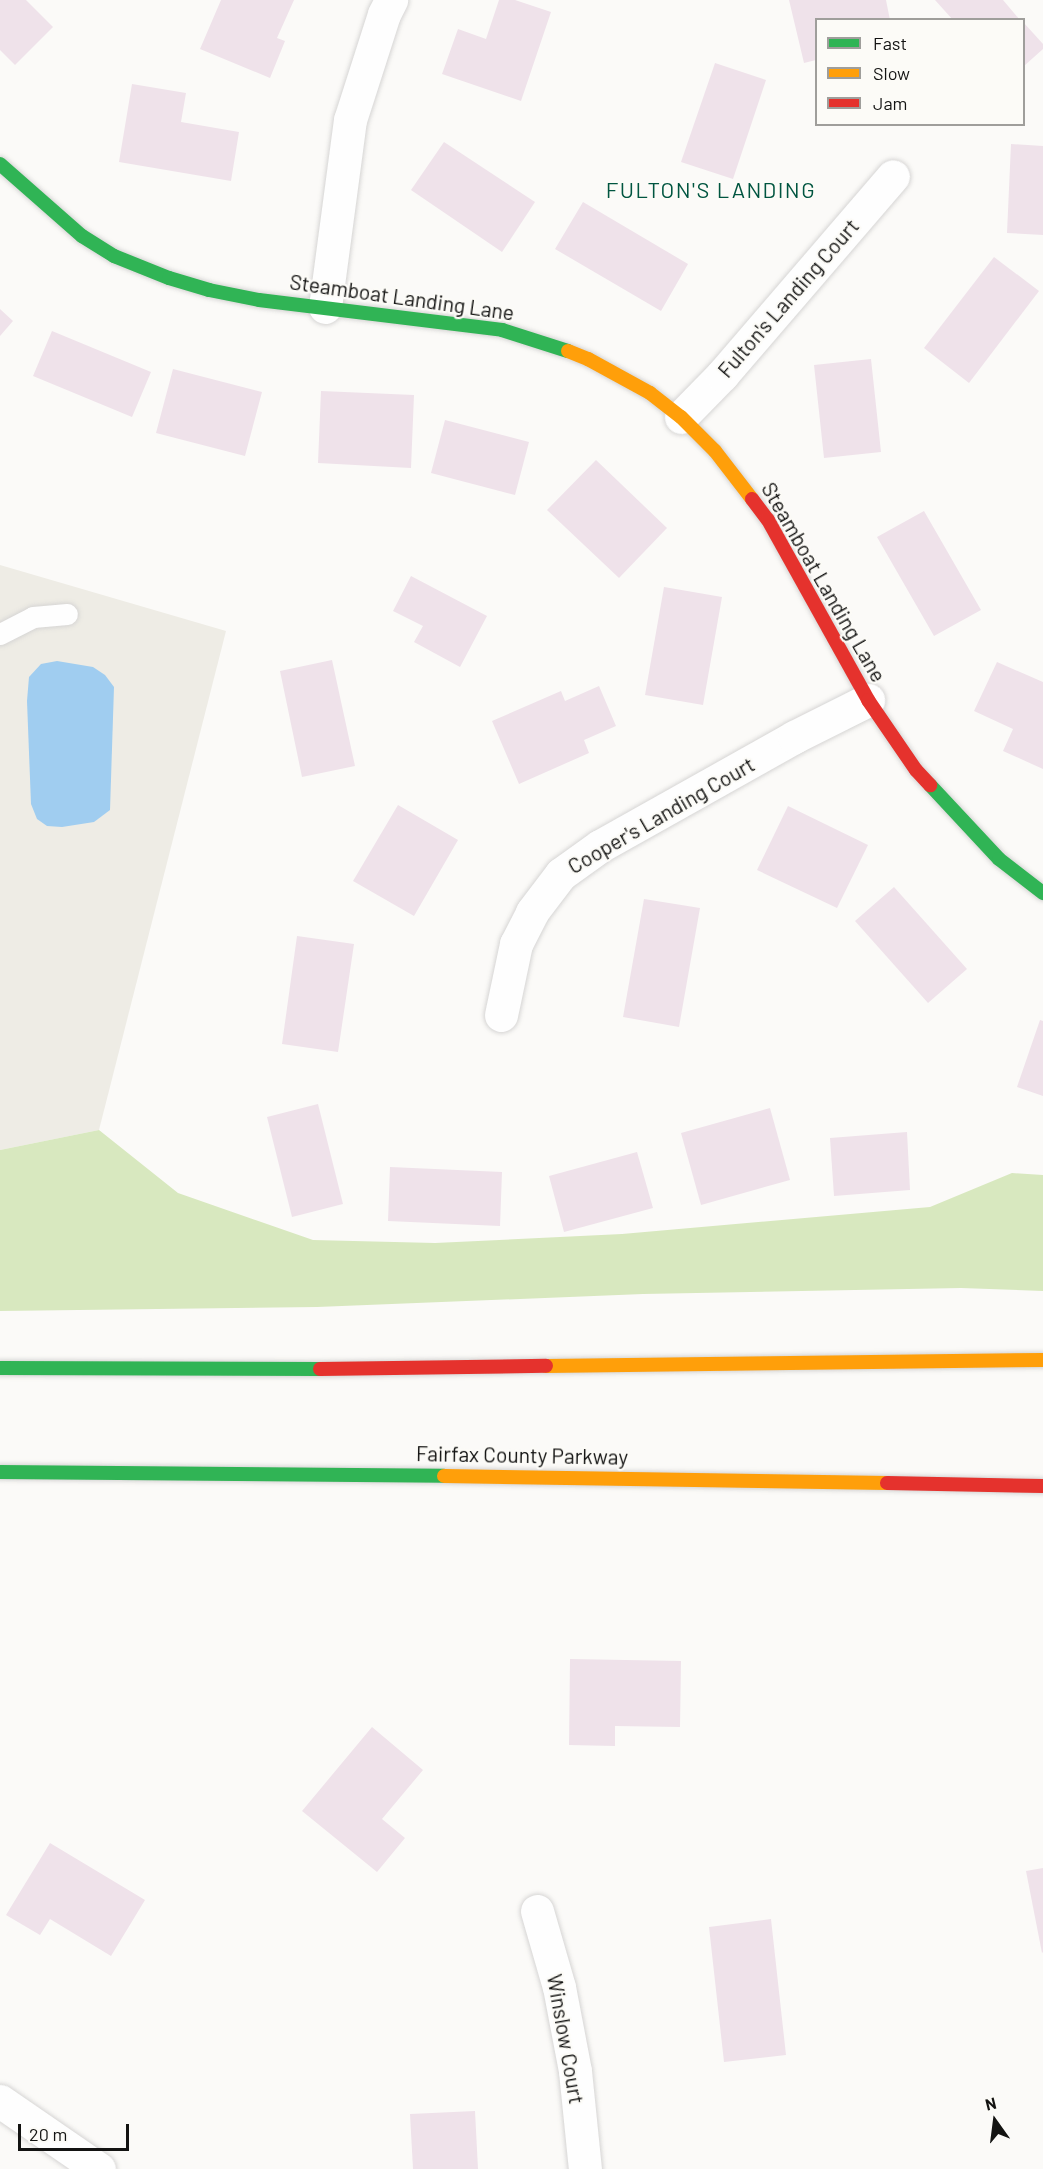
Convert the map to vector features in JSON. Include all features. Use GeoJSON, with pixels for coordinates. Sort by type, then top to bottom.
{"type":"FeatureCollection","features":[{"type":"Feature","properties":{"kind":"main road","name":"Steamboat Landing Lane"},"geometry":{"type":"LineString","coordinates":[[0,164],[56,216],[114,256],[169,278],[208,290],[482,326],[533,338],[588,359],[650,393],[681,417],[715,451],[768,520],[868,700],[916,770],[940,799],[999,859],[1043,893]]}},
{"type":"Feature","properties":{"kind":"main road"},"geometry":{"type":"LineString","coordinates":[[0,1368],[228,1370],[1043,1360]]}},
{"type":"Feature","properties":{"kind":"main road","name":"Fairfax County Parkway"},"geometry":{"type":"LineString","coordinates":[[0,1472],[618,1477],[1043,1486]]}},
{"type":"Feature","properties":{"kind":"street"},"geometry":{"type":"LineString","coordinates":[[325,307],[350,120],[384,14],[391,0]]}},
{"type":"Feature","properties":{"kind":"street","name":"Fulton's Landing Court"},"geometry":{"type":"LineString","coordinates":[[681,417],[729,368],[893,176]]}},
{"type":"Feature","properties":{"kind":"street","name":"Cooper's Landing Court"},"geometry":{"type":"LineString","coordinates":[[501,1015],[516,945],[531,912],[561,874],[600,846],[795,737],[868,700]]}},
{"type":"Feature","properties":{"kind":"street","name":"Winslow Court"},"geometry":{"type":"LineString","coordinates":[[537,1911],[559,1988],[575,2071],[585,2169]]}},
{"type":"Feature","properties":{"kind":"street"},"geometry":{"type":"LineString","coordinates":[[0,2101],[99,2169]]}},
{"type":"Feature","properties":{"kind":"lane"},"geometry":{"type":"LineString","coordinates":[[0,634],[33,617],[67,614]]}},
{"type":"Feature","properties":{"kind":"shaded area"},"geometry":{"type":"Polygon","coordinates":[[[0,565],[226,631],[99,1130],[0,1150],[0,565]]]}},
{"type":"Feature","properties":{"kind":"green space"},"geometry":{"type":"Polygon","coordinates":[[[99,1130],[178,1193],[313,1240],[435,1243],[622,1234],[930,1207],[1012,1173],[1043,1175],[1043,1291],[961,1288],[643,1294],[317,1307],[0,1311],[0,1150],[99,1130]]]}},
{"type":"Feature","properties":{"kind":"water"},"geometry":{"type":"Polygon","coordinates":[[[57,661],[93,667],[105,675],[114,687],[110,810],[94,822],[62,827],[47,826],[37,819],[31,804],[27,701],[29,677],[41,664],[57,661]]]}},
{"type":"Feature","properties":{"kind":"building"},"geometry":{"type":"Polygon","coordinates":[[[0,0],[26,0],[53,27],[15,65],[0,50],[0,0]]]}},
{"type":"Feature","properties":{"kind":"building"},"geometry":{"type":"Polygon","coordinates":[[[221,0],[294,0],[277,38],[285,41],[270,78],[200,49],[221,0]]]}},
{"type":"Feature","properties":{"kind":"building"},"geometry":{"type":"Polygon","coordinates":[[[499,0],[515,0],[551,12],[521,101],[442,74],[458,29],[486,39],[499,0]]]}},
{"type":"Feature","properties":{"kind":"building"},"geometry":{"type":"Polygon","coordinates":[[[789,0],[886,0],[890,18],[815,18],[815,60],[804,63],[789,0]]]}},
{"type":"Feature","properties":{"kind":"building"},"geometry":{"type":"Polygon","coordinates":[[[935,0],[1003,0],[1018,18],[951,18],[935,0]]]}},
{"type":"Feature","properties":{"kind":"building"},"geometry":{"type":"Polygon","coordinates":[[[1025,24],[1043,44],[1043,49],[1025,65],[1025,24]]]}},
{"type":"Feature","properties":{"kind":"building"},"geometry":{"type":"Polygon","coordinates":[[[715,63],[766,80],[733,179],[681,162],[715,63]]]}},
{"type":"Feature","properties":{"kind":"building"},"geometry":{"type":"Polygon","coordinates":[[[132,84],[186,93],[181,122],[239,132],[231,181],[119,162],[132,84]]]}},
{"type":"Feature","properties":{"kind":"building"},"geometry":{"type":"Polygon","coordinates":[[[444,142],[535,202],[502,252],[411,190],[444,142]]]}},
{"type":"Feature","properties":{"kind":"building"},"geometry":{"type":"Polygon","coordinates":[[[1011,144],[1043,146],[1043,235],[1007,233],[1011,144]]]}},
{"type":"Feature","properties":{"kind":"building"},"geometry":{"type":"Polygon","coordinates":[[[583,202],[688,264],[661,311],[555,249],[583,202]]]}},
{"type":"Feature","properties":{"kind":"building"},"geometry":{"type":"Polygon","coordinates":[[[994,257],[1039,291],[969,383],[924,348],[994,257]]]}},
{"type":"Feature","properties":{"kind":"building"},"geometry":{"type":"Polygon","coordinates":[[[0,309],[13,321],[0,336],[0,309]]]}},
{"type":"Feature","properties":{"kind":"building"},"geometry":{"type":"Polygon","coordinates":[[[52,331],[151,372],[132,417],[33,376],[52,331]]]}},
{"type":"Feature","properties":{"kind":"building"},"geometry":{"type":"Polygon","coordinates":[[[871,359],[881,452],[824,458],[814,365],[871,359]]]}},
{"type":"Feature","properties":{"kind":"building"},"geometry":{"type":"Polygon","coordinates":[[[173,369],[262,392],[245,456],[156,433],[173,369]]]}},
{"type":"Feature","properties":{"kind":"building"},"geometry":{"type":"Polygon","coordinates":[[[321,391],[414,395],[411,468],[318,463],[321,391]]]}},
{"type":"Feature","properties":{"kind":"building"},"geometry":{"type":"Polygon","coordinates":[[[445,420],[529,442],[515,495],[431,473],[445,420]]]}},
{"type":"Feature","properties":{"kind":"building"},"geometry":{"type":"Polygon","coordinates":[[[596,460],[667,528],[619,578],[547,510],[596,460]]]}},
{"type":"Feature","properties":{"kind":"building"},"geometry":{"type":"Polygon","coordinates":[[[924,511],[981,610],[934,636],[877,537],[924,511]]]}},
{"type":"Feature","properties":{"kind":"building"},"geometry":{"type":"Polygon","coordinates":[[[411,576],[487,616],[460,667],[414,642],[423,626],[393,611],[411,576]]]}},
{"type":"Feature","properties":{"kind":"building"},"geometry":{"type":"Polygon","coordinates":[[[664,587],[722,597],[703,705],[645,695],[664,587]]]}},
{"type":"Feature","properties":{"kind":"building"},"geometry":{"type":"Polygon","coordinates":[[[332,660],[355,766],[302,777],[280,671],[332,660]]]}},
{"type":"Feature","properties":{"kind":"building"},"geometry":{"type":"Polygon","coordinates":[[[997,662],[1043,682],[1043,769],[1003,751],[1013,729],[974,711],[997,662]]]}},
{"type":"Feature","properties":{"kind":"building"},"geometry":{"type":"Polygon","coordinates":[[[599,686],[616,726],[584,740],[589,753],[519,784],[492,721],[561,691],[565,701],[599,686]]]}},
{"type":"Feature","properties":{"kind":"building"},"geometry":{"type":"Polygon","coordinates":[[[398,805],[458,840],[414,916],[353,881],[398,805]]]}},
{"type":"Feature","properties":{"kind":"building"},"geometry":{"type":"Polygon","coordinates":[[[788,806],[868,845],[837,908],[757,870],[788,806]]]}},
{"type":"Feature","properties":{"kind":"building"},"geometry":{"type":"Polygon","coordinates":[[[894,887],[967,969],[928,1003],[855,921],[894,887]]]}},
{"type":"Feature","properties":{"kind":"building"},"geometry":{"type":"Polygon","coordinates":[[[644,899],[700,908],[679,1027],[623,1017],[644,899]]]}},
{"type":"Feature","properties":{"kind":"building"},"geometry":{"type":"Polygon","coordinates":[[[297,936],[354,944],[338,1052],[282,1044],[297,936]]]}},
{"type":"Feature","properties":{"kind":"building"},"geometry":{"type":"Polygon","coordinates":[[[1040,1020],[1043,1021],[1043,1096],[1017,1087],[1040,1020]]]}},
{"type":"Feature","properties":{"kind":"building"},"geometry":{"type":"Polygon","coordinates":[[[318,1104],[343,1204],[292,1217],[267,1117],[318,1104]]]}},
{"type":"Feature","properties":{"kind":"building"},"geometry":{"type":"Polygon","coordinates":[[[770,1108],[790,1180],[701,1205],[681,1133],[770,1108]]]}},
{"type":"Feature","properties":{"kind":"building"},"geometry":{"type":"Polygon","coordinates":[[[907,1132],[910,1190],[834,1196],[830,1138],[907,1132]]]}},
{"type":"Feature","properties":{"kind":"building"},"geometry":{"type":"Polygon","coordinates":[[[637,1152],[653,1208],[564,1232],[549,1176],[637,1152]]]}},
{"type":"Feature","properties":{"kind":"building"},"geometry":{"type":"Polygon","coordinates":[[[390,1167],[502,1172],[500,1226],[388,1221],[390,1167]]]}},
{"type":"Feature","properties":{"kind":"building"},"geometry":{"type":"Polygon","coordinates":[[[570,1659],[681,1661],[680,1727],[615,1726],[615,1746],[569,1745],[570,1659]]]}},
{"type":"Feature","properties":{"kind":"building"},"geometry":{"type":"Polygon","coordinates":[[[372,1727],[423,1770],[382,1819],[405,1838],[377,1872],[302,1811],[372,1727]]]}},
{"type":"Feature","properties":{"kind":"building"},"geometry":{"type":"Polygon","coordinates":[[[50,1843],[145,1900],[111,1956],[50,1919],[40,1935],[6,1915],[50,1843]]]}},
{"type":"Feature","properties":{"kind":"building"},"geometry":{"type":"Polygon","coordinates":[[[1043,1868],[1043,1952],[1042,1953],[1026,1871],[1043,1868]]]}},
{"type":"Feature","properties":{"kind":"building"},"geometry":{"type":"Polygon","coordinates":[[[771,1919],[786,2055],[724,2062],[709,1927],[771,1919]]]}},
{"type":"Feature","properties":{"kind":"building"},"geometry":{"type":"Polygon","coordinates":[[[475,2111],[478,2169],[413,2169],[410,2114],[475,2111]]]}},
{"type":"Feature","properties":{"kind":"traffic: fast"},"geometry":{"type":"LineString","coordinates":[[0,164],[82,236],[114,256],[169,278],[209,290],[259,300],[502,330],[568,351]]}},
{"type":"Feature","properties":{"kind":"traffic: fast"},"geometry":{"type":"LineString","coordinates":[[930,785],[999,859],[1043,893]]}},
{"type":"Feature","properties":{"kind":"traffic: fast"},"geometry":{"type":"LineString","coordinates":[[0,1368],[320,1369]]}},
{"type":"Feature","properties":{"kind":"traffic: fast"},"geometry":{"type":"LineString","coordinates":[[0,1472],[444,1476]]}},
{"type":"Feature","properties":{"kind":"traffic: slow"},"geometry":{"type":"LineString","coordinates":[[568,351],[588,359],[650,393],[681,417],[715,451],[752,499]]}},
{"type":"Feature","properties":{"kind":"traffic: slow"},"geometry":{"type":"LineString","coordinates":[[546,1366],[1043,1360]]}},
{"type":"Feature","properties":{"kind":"traffic: slow"},"geometry":{"type":"LineString","coordinates":[[444,1476],[887,1483]]}},
{"type":"Feature","properties":{"kind":"traffic: jam"},"geometry":{"type":"LineString","coordinates":[[752,499],[768,520],[868,700],[916,770],[930,785]]}},
{"type":"Feature","properties":{"kind":"traffic: jam"},"geometry":{"type":"LineString","coordinates":[[320,1369],[546,1366]]}},
{"type":"Feature","properties":{"kind":"traffic: jam"},"geometry":{"type":"LineString","coordinates":[[887,1483],[1043,1486]]}},
{"type":"Feature","properties":{"kind":"district","name":"FULTON'S LANDING"},"geometry":{"type":"Point","coordinates":[711,190]}}]}
